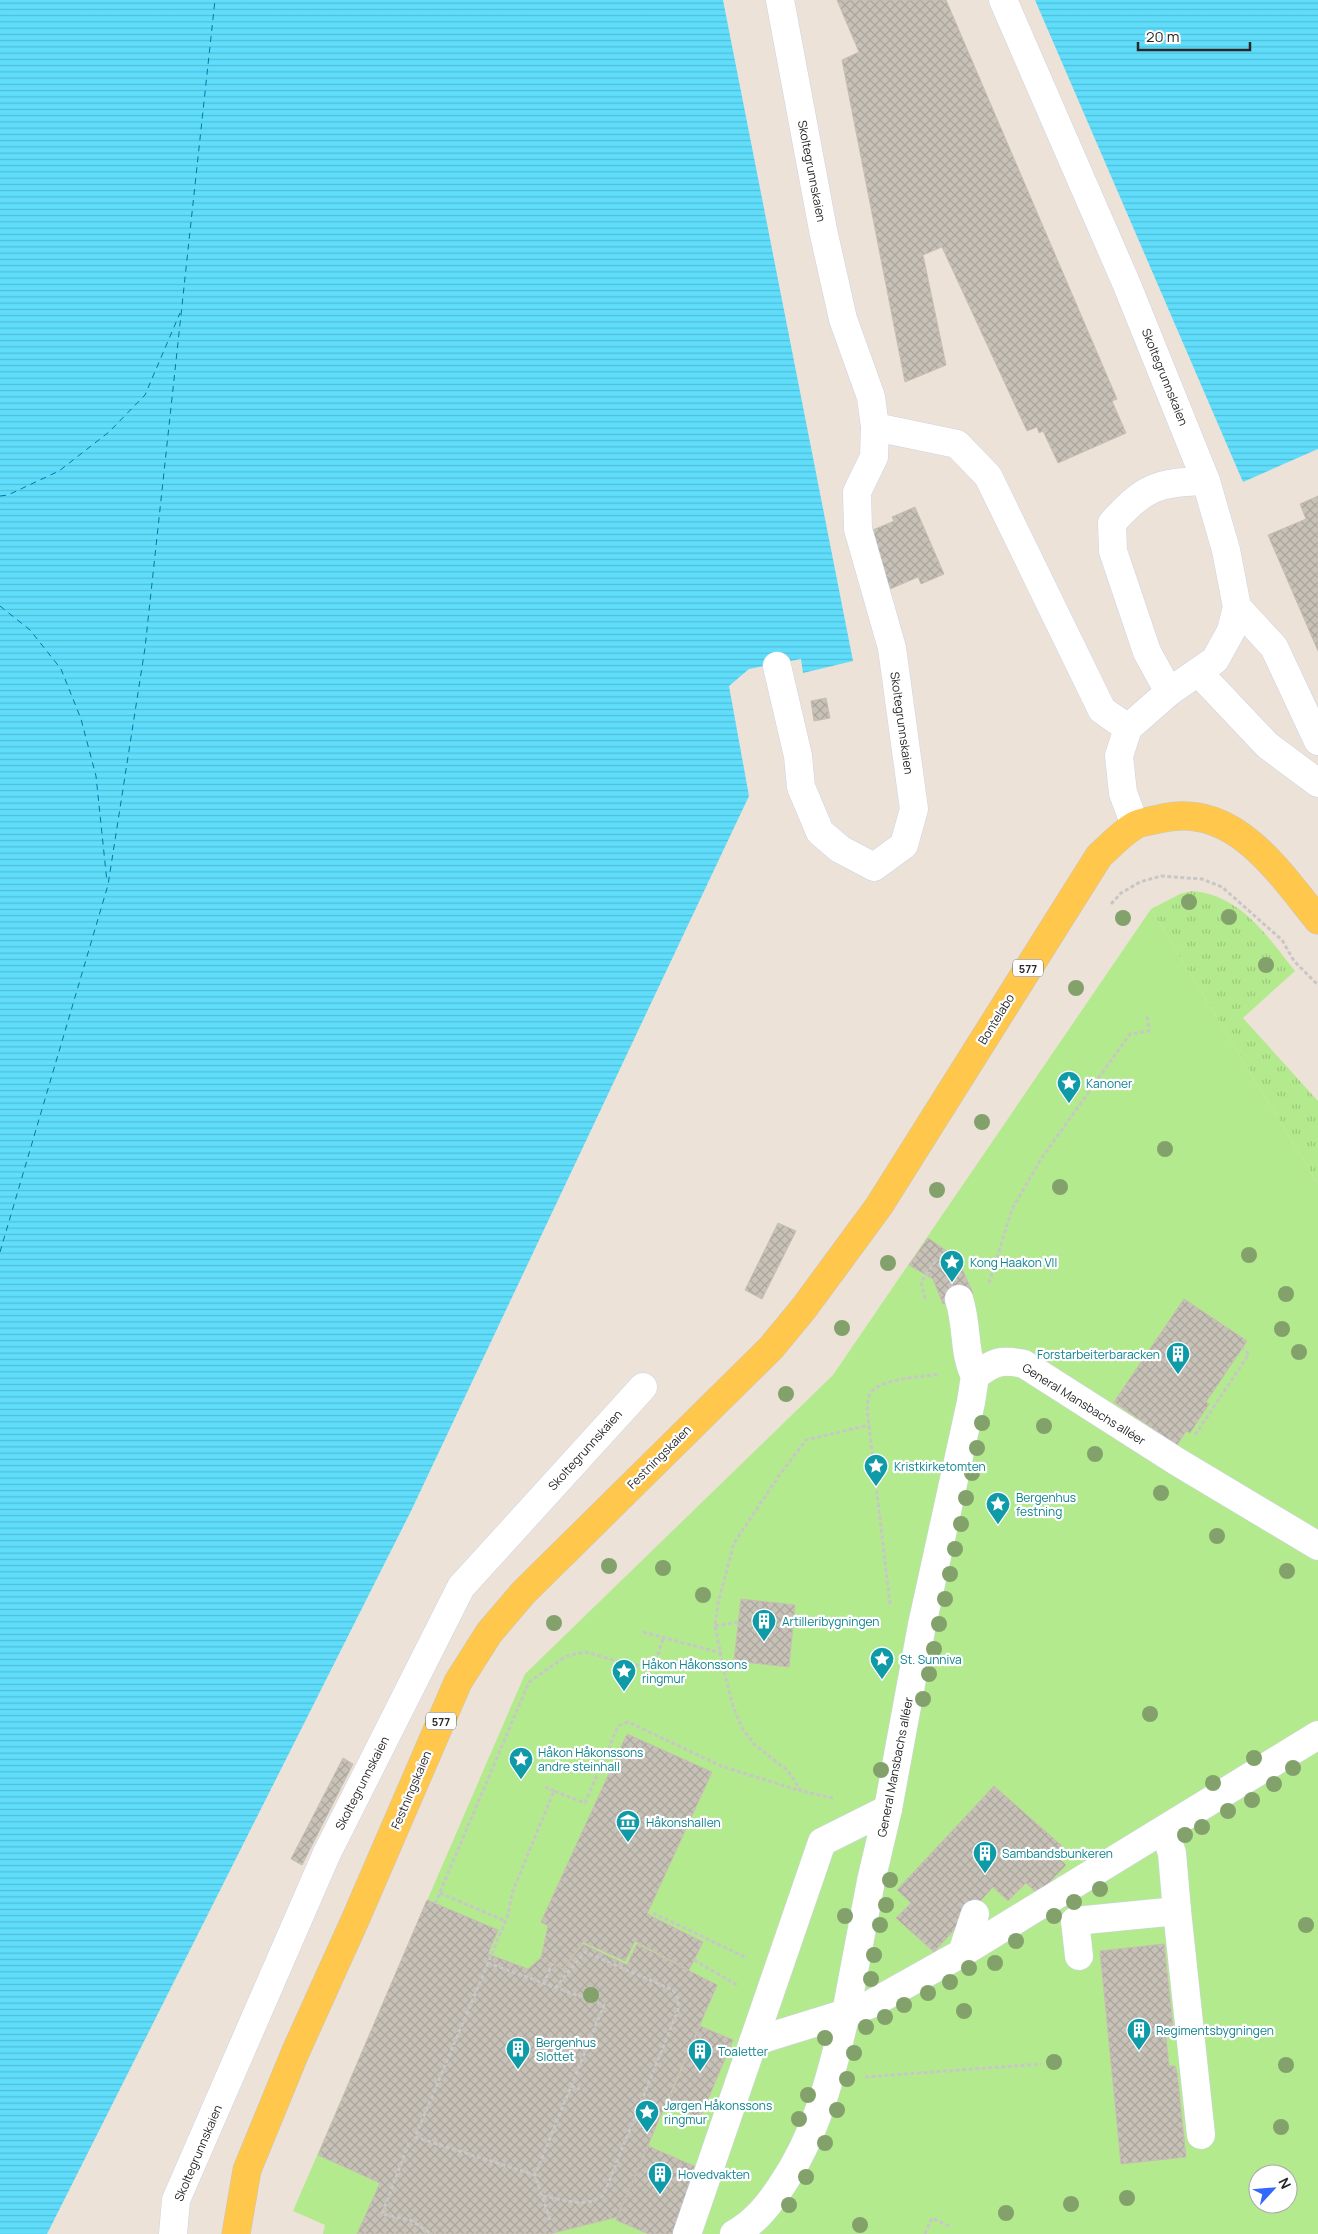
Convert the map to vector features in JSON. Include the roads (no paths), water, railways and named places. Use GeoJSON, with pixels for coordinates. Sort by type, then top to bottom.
{"type":"FeatureCollection","features":[{"type":"Feature","properties":{"kind":"main road","name":"Bontelabo"},"geometry":{"type":"LineString","coordinates":[[804,1308],[879,1206],[1099,856],[1135,825],[1172,816],[1204,817],[1228,826],[1248,840],[1318,920]]}},
{"type":"Feature","properties":{"kind":"main road","name":"Festningskaien"},"geometry":{"type":"LineString","coordinates":[[236,2234],[247,2170],[294,2053],[356,1918],[458,1682],[489,1633],[523,1593],[771,1348],[804,1308]]}},
{"type":"Feature","properties":{"kind":"street","name":"Skoltegrunnskaien"},"geometry":{"type":"LineString","coordinates":[[777,666],[798,756],[801,787],[820,832],[840,849],[874,867],[904,845],[914,809],[893,658],[858,529],[858,492],[874,457],[875,427],[871,396],[841,310],[823,230],[780,0]]}},
{"type":"Feature","properties":{"kind":"street","name":"Skoltegrunnskaien"},"geometry":{"type":"LineString","coordinates":[[1003,0],[1127,285],[1206,481],[1226,550],[1236,608],[1231,631],[1215,660],[1169,692],[1128,728]]}},
{"type":"Feature","properties":{"kind":"street"},"geometry":{"type":"LineString","coordinates":[[875,427],[957,444],[988,476],[1102,710],[1128,728],[1119,756],[1123,793],[1135,825]]}},
{"type":"Feature","properties":{"kind":"street"},"geometry":{"type":"LineString","coordinates":[[1169,692],[1147,652],[1113,551],[1112,522],[1142,493],[1173,481],[1206,481]]}},
{"type":"Feature","properties":{"kind":"street"},"geometry":{"type":"LineString","coordinates":[[1236,608],[1274,647],[1318,740]]}},
{"type":"Feature","properties":{"kind":"street"},"geometry":{"type":"LineString","coordinates":[[1198,672],[1267,744],[1318,782]]}},
{"type":"Feature","properties":{"kind":"street"},"geometry":{"type":"LineString","coordinates":[[960,1299],[965,1318],[968,1363],[975,1376]]}},
{"type":"Feature","properties":{"kind":"street","name":"General Mansbachs alléer"},"geometry":{"type":"LineString","coordinates":[[734,2234],[763,2213],[790,2174],[814,2130],[830,2080],[846,2013],[871,1881],[888,1809],[922,1626],[972,1402],[975,1376],[989,1365],[1007,1360],[1024,1364],[1176,1461],[1318,1546]]}},
{"type":"Feature","properties":{"kind":"street","name":"Skoltegrunnskaien"},"geometry":{"type":"LineString","coordinates":[[173,2234],[176,2200],[327,1853],[461,1587],[643,1387]]}},
{"type":"Feature","properties":{"kind":"street"},"geometry":{"type":"LineString","coordinates":[[753,2042],[871,2004],[962,1953],[1318,1735]]}},
{"type":"Feature","properties":{"kind":"street"},"geometry":{"type":"LineString","coordinates":[[687,2234],[822,1842],[888,1809]]}},
{"type":"Feature","properties":{"kind":"street"},"geometry":{"type":"LineString","coordinates":[[1164,1830],[1172,1853],[1201,2135]]}},
{"type":"Feature","properties":{"kind":"street"},"geometry":{"type":"LineString","coordinates":[[1079,1956],[1075,1921],[1177,1911]]}},
{"type":"Feature","properties":{"kind":"street"},"geometry":{"type":"LineString","coordinates":[[962,1953],[975,1914]]}},
{"type":"Feature","properties":{"kind":"water"},"geometry":{"type":"Polygon","coordinates":[[[0,0],[723,0],[853,661],[803,673],[801,659],[749,669],[729,686],[749,796],[411,1511],[47,2234],[0,2234],[0,0]]]}},
{"type":"Feature","properties":{"kind":"water"},"geometry":{"type":"Polygon","coordinates":[[[1035,0],[1318,0],[1318,449],[1243,482],[1035,0]]]}},
{"type":"Feature","properties":{"kind":"place","name":"Kanoner"},"geometry":{"type":"Point","coordinates":[1069,1104]}},
{"type":"Feature","properties":{"kind":"place","name":"Kong Haakon VII"},"geometry":{"type":"Point","coordinates":[952,1283]}},
{"type":"Feature","properties":{"kind":"place","name":"Forstarbeiterbaracken"},"geometry":{"type":"Point","coordinates":[1178,1375]}},
{"type":"Feature","properties":{"kind":"place","name":"Kristkirketomten"},"geometry":{"type":"Point","coordinates":[876,1487]}},
{"type":"Feature","properties":{"kind":"place","name":"Bergenhus festning"},"geometry":{"type":"Point","coordinates":[998,1525]}},
{"type":"Feature","properties":{"kind":"place","name":"Artilleribygningen"},"geometry":{"type":"Point","coordinates":[764,1642]}},
{"type":"Feature","properties":{"kind":"place","name":"St. Sunniva"},"geometry":{"type":"Point","coordinates":[882,1680]}},
{"type":"Feature","properties":{"kind":"place","name":"Håkon Håkonssons ringmur"},"geometry":{"type":"Point","coordinates":[624,1692]}},
{"type":"Feature","properties":{"kind":"place","name":"Håkon Håkonssons andre steinhall"},"geometry":{"type":"Point","coordinates":[521,1780]}},
{"type":"Feature","properties":{"kind":"place","name":"Håkonshallen"},"geometry":{"type":"Point","coordinates":[628,1843]}},
{"type":"Feature","properties":{"kind":"place","name":"Sambandsbunkeren"},"geometry":{"type":"Point","coordinates":[985,1874]}},
{"type":"Feature","properties":{"kind":"place","name":"Regimentsbygningen"},"geometry":{"type":"Point","coordinates":[1139,2051]}},
{"type":"Feature","properties":{"kind":"place","name":"Bergenhus Slottet"},"geometry":{"type":"Point","coordinates":[518,2070]}},
{"type":"Feature","properties":{"kind":"place","name":"Toaletter"},"geometry":{"type":"Point","coordinates":[700,2072]}},
{"type":"Feature","properties":{"kind":"place","name":"Jørgen Håkonssons ringmur"},"geometry":{"type":"Point","coordinates":[647,2133]}},
{"type":"Feature","properties":{"kind":"place","name":"Hovedvakten"},"geometry":{"type":"Point","coordinates":[660,2195]}}]}
